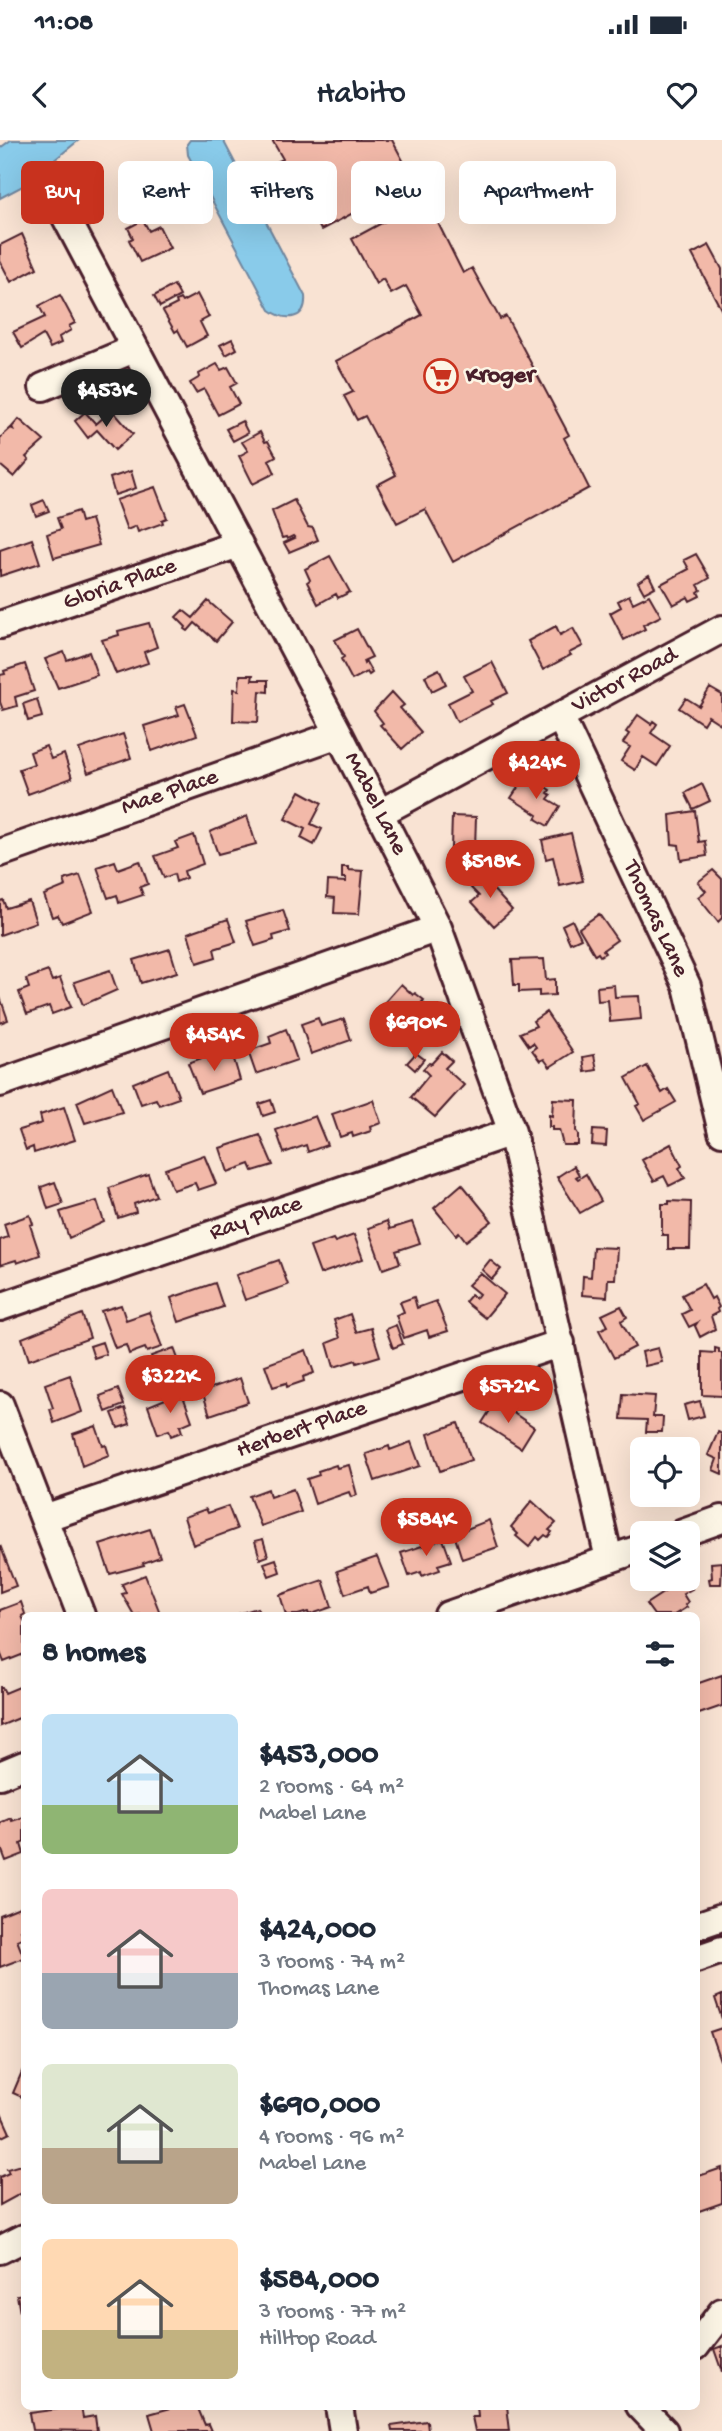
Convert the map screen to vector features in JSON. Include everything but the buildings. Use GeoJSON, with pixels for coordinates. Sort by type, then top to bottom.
{"type":"FeatureCollection","features":[{"type":"Feature","properties":{"kind":"street","name":"Mabel Lane"},"geometry":{"type":"LineString","coordinates":[[69,224],[339,734],[438,928],[512,1132],[610,1559]]}},
{"type":"Feature","properties":{"kind":"street"},"geometry":{"type":"LineString","coordinates":[[43,387],[134,349]]}},
{"type":"Feature","properties":{"kind":"street","name":"Gloria Place"},"geometry":{"type":"LineString","coordinates":[[0,625],[239,544]]}},
{"type":"Feature","properties":{"kind":"street","name":"Victor Road"},"geometry":{"type":"LineString","coordinates":[[380,813],[722,629]]}},
{"type":"Feature","properties":{"kind":"street","name":"Thomas Lane"},"geometry":{"type":"LineString","coordinates":[[560,716],[687,986],[722,1132]]}},
{"type":"Feature","properties":{"kind":"street","name":"Mae Place"},"geometry":{"type":"LineString","coordinates":[[0,853],[339,734]]}},
{"type":"Feature","properties":{"kind":"street"},"geometry":{"type":"LineString","coordinates":[[0,1083],[438,928]]}},
{"type":"Feature","properties":{"kind":"street","name":"Ray Place"},"geometry":{"type":"LineString","coordinates":[[0,1307],[512,1132]]}},
{"type":"Feature","properties":{"kind":"street","name":"Herbert Place"},"geometry":{"type":"LineString","coordinates":[[44,1518],[561,1343]]}},
{"type":"Feature","properties":{"kind":"street"},"geometry":{"type":"LineString","coordinates":[[0,1405],[80,1612]]}},
{"type":"Feature","properties":{"kind":"street"},"geometry":{"type":"LineString","coordinates":[[700,1527],[722,1519]]}},
{"type":"Feature","properties":{"kind":"street"},"geometry":{"type":"LineString","coordinates":[[457,1612],[630,1552]]}},
{"type":"Feature","properties":{"kind":"street"},"geometry":{"type":"LineString","coordinates":[[0,1775],[21,1766]]}},
{"type":"Feature","properties":{"kind":"street"},"geometry":{"type":"LineString","coordinates":[[700,1925],[722,1917]]}},
{"type":"Feature","properties":{"kind":"street"},"geometry":{"type":"LineString","coordinates":[[700,1958],[722,1950]]}},
{"type":"Feature","properties":{"kind":"street"},"geometry":{"type":"LineString","coordinates":[[0,2250],[21,2240]]}},
{"type":"Feature","properties":{"kind":"street"},"geometry":{"type":"LineString","coordinates":[[700,2341],[722,2312]]}},
{"type":"Feature","properties":{"kind":"street"},"geometry":{"type":"LineString","coordinates":[[340,2410],[343,2431]]}},
{"type":"Feature","properties":{"kind":"street"},"geometry":{"type":"LineString","coordinates":[[644,2410],[664,2431]]}},
{"type":"Feature","properties":{"kind":"water"},"geometry":{"type":"Polygon","coordinates":[[[11,140],[79,140],[53,161],[21,161],[21,187],[0,198],[0,148],[11,140]]]}},
{"type":"Feature","properties":{"kind":"water"},"geometry":{"type":"Polygon","coordinates":[[[190,140],[223,140],[234,161],[227,161],[227,224],[267,224],[305,296],[303,310],[299,314],[289,317],[270,310],[213,202],[213,161],[191,161],[187,144],[190,140]]]}},
{"type":"Feature","properties":{"kind":"place","name":"Kroger"},"geometry":{"type":"Point","coordinates":[441,376]}}]}
